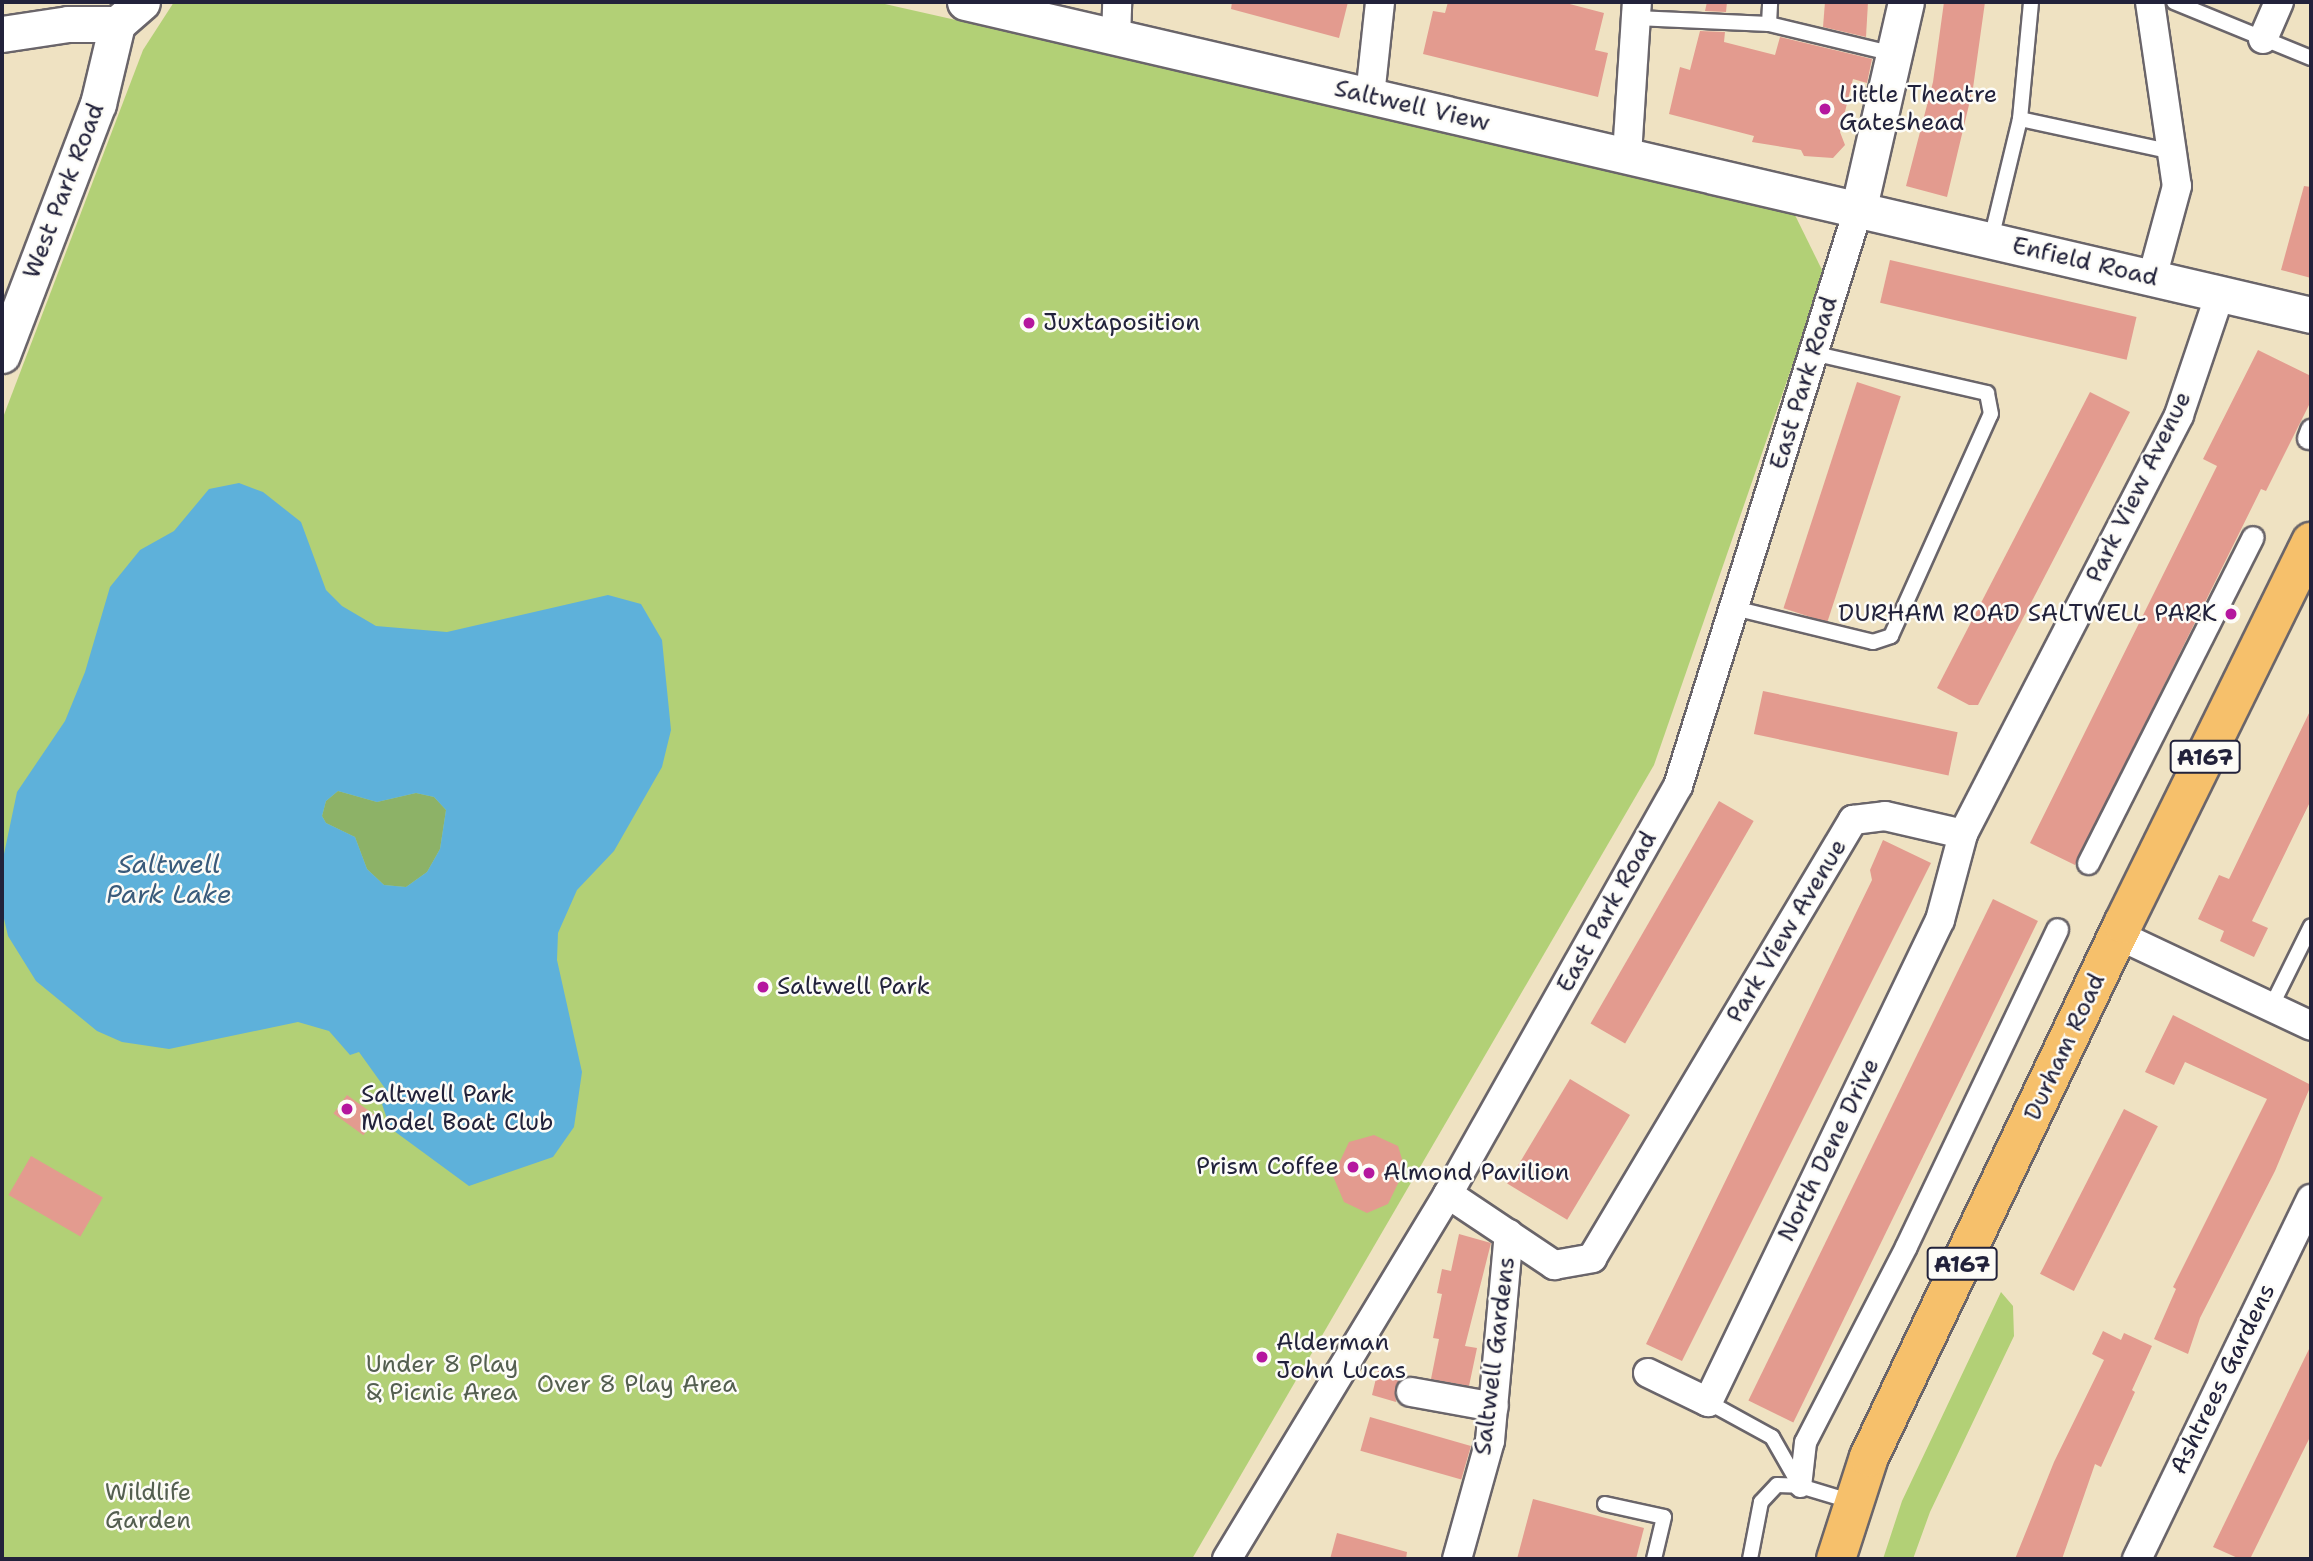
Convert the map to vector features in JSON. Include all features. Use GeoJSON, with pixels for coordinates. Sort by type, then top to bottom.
{"type":"FeatureCollection","features":[{"type":"Feature","properties":{"kind":"main road","name":"Durham Road"},"geometry":{"type":"LineString","coordinates":[[1836,1559],[1869,1457],[2118,935],[2311,542]]}},
{"type":"Feature","properties":{"kind":"street","name":"Saltwell View"},"geometry":{"type":"LineString","coordinates":[[965,2],[1859,207]]}},
{"type":"Feature","properties":{"kind":"street"},"geometry":{"type":"LineString","coordinates":[[1116,38],[1117,2]]}},
{"type":"Feature","properties":{"kind":"street"},"geometry":{"type":"LineString","coordinates":[[1370,96],[1380,2]]}},
{"type":"Feature","properties":{"kind":"street"},"geometry":{"type":"LineString","coordinates":[[1859,207],[1906,2]]}},
{"type":"Feature","properties":{"kind":"street"},"geometry":{"type":"LineString","coordinates":[[2150,2],[2177,186],[2152,278]]}},
{"type":"Feature","properties":{"kind":"street"},"geometry":{"type":"LineString","coordinates":[[2263,39],[2279,2]]}},
{"type":"Feature","properties":{"kind":"street"},"geometry":{"type":"LineString","coordinates":[[2,34],[68,24],[123,9]]}},
{"type":"Feature","properties":{"kind":"street","name":"West Park Road"},"geometry":{"type":"LineString","coordinates":[[2,355],[98,104],[123,9]]}},
{"type":"Feature","properties":{"kind":"street"},"geometry":{"type":"LineString","coordinates":[[1627,155],[1637,10]]}},
{"type":"Feature","properties":{"kind":"street","name":"Enfield Road"},"geometry":{"type":"LineString","coordinates":[[1859,207],[2311,315]]}},
{"type":"Feature","properties":{"kind":"street","name":"East Park Road"},"geometry":{"type":"LineString","coordinates":[[1227,1559],[1448,1194],[1678,786],[1859,207]]}},
{"type":"Feature","properties":{"kind":"street","name":"Park View Avenue"},"geometry":{"type":"LineString","coordinates":[[1448,1194],[1554,1265],[1592,1258],[1853,820],[1885,816],[1964,834],[2179,415],[2220,293]]}},
{"type":"Feature","properties":{"kind":"street"},"geometry":{"type":"LineString","coordinates":[[2088,863],[2253,537]]}},
{"type":"Feature","properties":{"kind":"street","name":"North Dene Drive"},"geometry":{"type":"LineString","coordinates":[[1707,1402],[1940,920],[1964,834]]}},
{"type":"Feature","properties":{"kind":"street"},"geometry":{"type":"LineString","coordinates":[[1800,1486],[1805,1442],[1906,1246],[2057,929]]}},
{"type":"Feature","properties":{"kind":"street"},"geometry":{"type":"LineString","coordinates":[[2118,935],[2311,1026]]}},
{"type":"Feature","properties":{"kind":"street","name":"Ashtrees Gardens"},"geometry":{"type":"LineString","coordinates":[[2137,1559],[2311,1199]]}},
{"type":"Feature","properties":{"kind":"street","name":"Saltwell Gardens"},"geometry":{"type":"LineString","coordinates":[[1457,1559],[1490,1441],[1509,1234]]}},
{"type":"Feature","properties":{"kind":"street"},"geometry":{"type":"LineString","coordinates":[[1648,1373],[1707,1402]]}},
{"type":"Feature","properties":{"kind":"street"},"geometry":{"type":"LineString","coordinates":[[1411,1392],[1494,1408]]}},
{"type":"Feature","properties":{"kind":"lane"},"geometry":{"type":"LineString","coordinates":[[1769,24],[1770,2]]}},
{"type":"Feature","properties":{"kind":"lane"},"geometry":{"type":"LineString","coordinates":[[1991,239],[2020,119],[2031,2]]}},
{"type":"Feature","properties":{"kind":"lane"},"geometry":{"type":"LineString","coordinates":[[2174,2],[2311,58]]}},
{"type":"Feature","properties":{"kind":"lane"},"geometry":{"type":"LineString","coordinates":[[1637,10],[1769,24],[1896,54]]}},
{"type":"Feature","properties":{"kind":"lane"},"geometry":{"type":"LineString","coordinates":[[2020,119],[2172,152]]}},
{"type":"Feature","properties":{"kind":"lane"},"geometry":{"type":"LineString","coordinates":[[1734,608],[1873,642],[1891,636],[1991,414],[1987,394],[1813,353]]}},
{"type":"Feature","properties":{"kind":"lane"},"geometry":{"type":"LineString","coordinates":[[2270,1007],[2311,926]]}},
{"type":"Feature","properties":{"kind":"lane"},"geometry":{"type":"LineString","coordinates":[[1707,1402],[1772,1437],[1800,1486]]}},
{"type":"Feature","properties":{"kind":"lane"},"geometry":{"type":"LineString","coordinates":[[1750,1559],[1761,1502],[1777,1485],[1800,1486],[1854,1503]]}},
{"type":"Feature","properties":{"kind":"lane"},"geometry":{"type":"LineString","coordinates":[[1605,1504],[1664,1517],[1654,1559]]}},
{"type":"Feature","properties":{"kind":"green space","name":"Saltwell Park"},"geometry":{"type":"Polygon","coordinates":[[[174,2],[876,2],[1792,209],[1824,274],[1654,765],[1192,1559],[2,1559],[2,420],[143,50],[174,2]]]}},
{"type":"Feature","properties":{"kind":"green space"},"geometry":{"type":"Polygon","coordinates":[[[338,791],[377,802],[416,793],[434,797],[446,810],[440,849],[427,872],[406,887],[384,885],[367,869],[355,837],[326,823],[322,816],[326,801],[338,791]]]}},
{"type":"Feature","properties":{"kind":"green space"},"geometry":{"type":"Polygon","coordinates":[[[2001,1292],[2013,1306],[2014,1336],[1930,1512],[1913,1559],[1883,1559],[1902,1501],[2001,1292]]]}},
{"type":"Feature","properties":{"kind":"water","name":"Saltwell Park Lake"},"geometry":{"type":"Polygon","coordinates":[[[239,483],[263,492],[301,522],[326,590],[342,606],[376,626],[447,632],[608,595],[641,604],[662,640],[671,730],[662,767],[614,851],[577,890],[558,933],[557,960],[582,1072],[574,1127],[553,1157],[469,1186],[390,1128],[382,1104],[392,1098],[359,1052],[350,1055],[329,1031],[298,1022],[169,1049],[122,1042],[97,1031],[36,981],[8,936],[2,910],[4,854],[17,792],[65,721],[85,672],[110,587],[140,550],[174,531],[209,489],[239,483]],[[338,791],[326,801],[322,816],[326,823],[355,837],[367,869],[384,885],[406,887],[427,872],[440,849],[446,810],[434,797],[416,793],[377,802],[338,791]]]}},
{"type":"Feature","properties":{"kind":"building"},"geometry":{"type":"Polygon","coordinates":[[[1232,2],[1348,2],[1339,38],[1231,9],[1232,2]]]}},
{"type":"Feature","properties":{"kind":"building"},"geometry":{"type":"Polygon","coordinates":[[[1448,2],[1562,2],[1604,13],[1595,50],[1608,53],[1598,97],[1423,54],[1433,11],[1445,13],[1448,2]]]}},
{"type":"Feature","properties":{"kind":"building"},"geometry":{"type":"Polygon","coordinates":[[[1707,2],[1727,2],[1726,12],[1705,11],[1707,2]]]}},
{"type":"Feature","properties":{"kind":"building"},"geometry":{"type":"Polygon","coordinates":[[[1825,2],[1868,2],[1866,37],[1823,27],[1825,2]]]}},
{"type":"Feature","properties":{"kind":"building"},"geometry":{"type":"Polygon","coordinates":[[[1944,2],[1985,2],[1973,88],[1947,197],[1906,186],[1933,82],[1944,2]]]}},
{"type":"Feature","properties":{"kind":"building"},"geometry":{"type":"Polygon","coordinates":[[[1700,31],[1725,32],[1724,42],[1775,55],[1780,37],[1872,59],[1867,83],[1853,79],[1840,132],[1845,145],[1833,158],[1804,156],[1801,150],[1752,142],[1754,136],[1669,114],[1680,67],[1690,70],[1700,31]]]}},
{"type":"Feature","properties":{"kind":"building"},"geometry":{"type":"Polygon","coordinates":[[[2304,186],[2311,187],[2311,278],[2281,270],[2304,186]]]}},
{"type":"Feature","properties":{"kind":"building"},"geometry":{"type":"Polygon","coordinates":[[[1890,260],[2137,317],[2127,360],[1880,303],[1890,260]]]}},
{"type":"Feature","properties":{"kind":"building"},"geometry":{"type":"Polygon","coordinates":[[[2258,350],[2311,376],[2311,401],[2266,491],[2261,489],[2075,865],[2030,843],[2217,466],[2203,459],[2258,350]]]}},
{"type":"Feature","properties":{"kind":"building"},"geometry":{"type":"Polygon","coordinates":[[[1857,382],[1901,396],[1827,623],[1783,608],[1857,382]]]}},
{"type":"Feature","properties":{"kind":"building"},"geometry":{"type":"Polygon","coordinates":[[[2090,392],[2130,412],[1978,705],[1969,705],[1937,688],[2090,392]]]}},
{"type":"Feature","properties":{"kind":"building"},"geometry":{"type":"Polygon","coordinates":[[[1763,691],[1958,732],[1949,775],[1754,734],[1763,691]]]}},
{"type":"Feature","properties":{"kind":"building"},"geometry":{"type":"Polygon","coordinates":[[[2311,709],[2311,800],[2252,921],[2268,928],[2254,957],[2220,941],[2224,931],[2198,919],[2219,875],[2229,879],[2311,709]]]}},
{"type":"Feature","properties":{"kind":"building"},"geometry":{"type":"Polygon","coordinates":[[[1719,801],[1754,821],[1625,1044],[1590,1024],[1719,801]]]}},
{"type":"Feature","properties":{"kind":"building"},"geometry":{"type":"Polygon","coordinates":[[[1883,840],[1931,863],[1682,1361],[1646,1344],[1872,880],[1870,870],[1883,840]]]}},
{"type":"Feature","properties":{"kind":"building"},"geometry":{"type":"Polygon","coordinates":[[[1993,899],[2038,921],[1793,1422],[1748,1401],[1993,899]]]}},
{"type":"Feature","properties":{"kind":"building"},"geometry":{"type":"Polygon","coordinates":[[[2173,1015],[2311,1085],[2275,1171],[2200,1318],[2188,1354],[2154,1339],[2176,1289],[2173,1287],[2267,1099],[2185,1062],[2174,1085],[2145,1072],[2173,1015]]]}},
{"type":"Feature","properties":{"kind":"building"},"geometry":{"type":"Polygon","coordinates":[[[1570,1079],[1630,1115],[1567,1220],[1507,1184],[1570,1079]]]}},
{"type":"Feature","properties":{"kind":"building"},"geometry":{"type":"Polygon","coordinates":[[[347,1095],[377,1117],[363,1135],[333,1114],[347,1095]]]}},
{"type":"Feature","properties":{"kind":"building"},"geometry":{"type":"Polygon","coordinates":[[[2124,1109],[2158,1126],[2074,1291],[2040,1274],[2124,1109]]]}},
{"type":"Feature","properties":{"kind":"building","name":"Almond Pavilion"},"geometry":{"type":"Polygon","coordinates":[[[1374,1135],[1398,1146],[1405,1169],[1388,1204],[1367,1213],[1344,1202],[1333,1176],[1349,1142],[1374,1135]]]}},
{"type":"Feature","properties":{"kind":"building"},"geometry":{"type":"Polygon","coordinates":[[[31,1156],[103,1198],[80,1236],[8,1195],[31,1156]]]}},
{"type":"Feature","properties":{"kind":"building"},"geometry":{"type":"Polygon","coordinates":[[[1459,1234],[1491,1243],[1465,1346],[1477,1348],[1469,1386],[1431,1379],[1439,1339],[1433,1338],[1442,1294],[1437,1293],[1442,1269],[1451,1271],[1459,1234]]]}},
{"type":"Feature","properties":{"kind":"building"},"geometry":{"type":"Polygon","coordinates":[[[2103,1331],[2121,1340],[2124,1333],[2152,1346],[2132,1390],[2135,1392],[2101,1467],[2095,1464],[2062,1559],[2015,1559],[2054,1462],[2104,1360],[2092,1354],[2103,1331]]]}},
{"type":"Feature","properties":{"kind":"building"},"geometry":{"type":"Polygon","coordinates":[[[2311,1345],[2311,1435],[2250,1559],[2240,1559],[2213,1547],[2311,1345]]]}},
{"type":"Feature","properties":{"kind":"building"},"geometry":{"type":"Polygon","coordinates":[[[1378,1370],[1403,1377],[1395,1388],[1396,1402],[1372,1395],[1378,1370]]]}},
{"type":"Feature","properties":{"kind":"building"},"geometry":{"type":"Polygon","coordinates":[[[1370,1417],[1471,1446],[1461,1480],[1360,1451],[1370,1417]]]}},
{"type":"Feature","properties":{"kind":"building"},"geometry":{"type":"Polygon","coordinates":[[[1533,1499],[1644,1528],[1636,1559],[1517,1559],[1533,1499]]]}},
{"type":"Feature","properties":{"kind":"building"},"geometry":{"type":"Polygon","coordinates":[[[1337,1533],[1407,1552],[1406,1559],[1330,1559],[1337,1533]]]}},
{"type":"Feature","properties":{"kind":"place","name":"Little Theatre Gateshead"},"geometry":{"type":"Point","coordinates":[1825,109]}},
{"type":"Feature","properties":{"kind":"place","name":"Juxtaposition"},"geometry":{"type":"Point","coordinates":[1029,323]}},
{"type":"Feature","properties":{"kind":"place","name":"DURHAM ROAD SALTWELL PARK"},"geometry":{"type":"Point","coordinates":[2231,614]}},
{"type":"Feature","properties":{"kind":"place","name":"Saltwell Park"},"geometry":{"type":"Point","coordinates":[763,987]}},
{"type":"Feature","properties":{"kind":"place","name":"Saltwell Park Model Boat Club"},"geometry":{"type":"Point","coordinates":[347,1109]}},
{"type":"Feature","properties":{"kind":"place","name":"Prism Coffee"},"geometry":{"type":"Point","coordinates":[1353,1167]}},
{"type":"Feature","properties":{"kind":"place","name":"Almond Pavilion"},"geometry":{"type":"Point","coordinates":[1369,1173]}},
{"type":"Feature","properties":{"kind":"place","name":"Alderman John Lucas"},"geometry":{"type":"Point","coordinates":[1262,1357]}},
{"type":"Feature","properties":{"kind":"park label","name":"Under 8 Play & Picnic Area"},"geometry":{"type":"Point","coordinates":[442,1379]}},
{"type":"Feature","properties":{"kind":"park label","name":"Over 8 Play Area"},"geometry":{"type":"Point","coordinates":[637,1385]}},
{"type":"Feature","properties":{"kind":"park label","name":"Wildlife Garden"},"geometry":{"type":"Point","coordinates":[148,1507]}}]}
